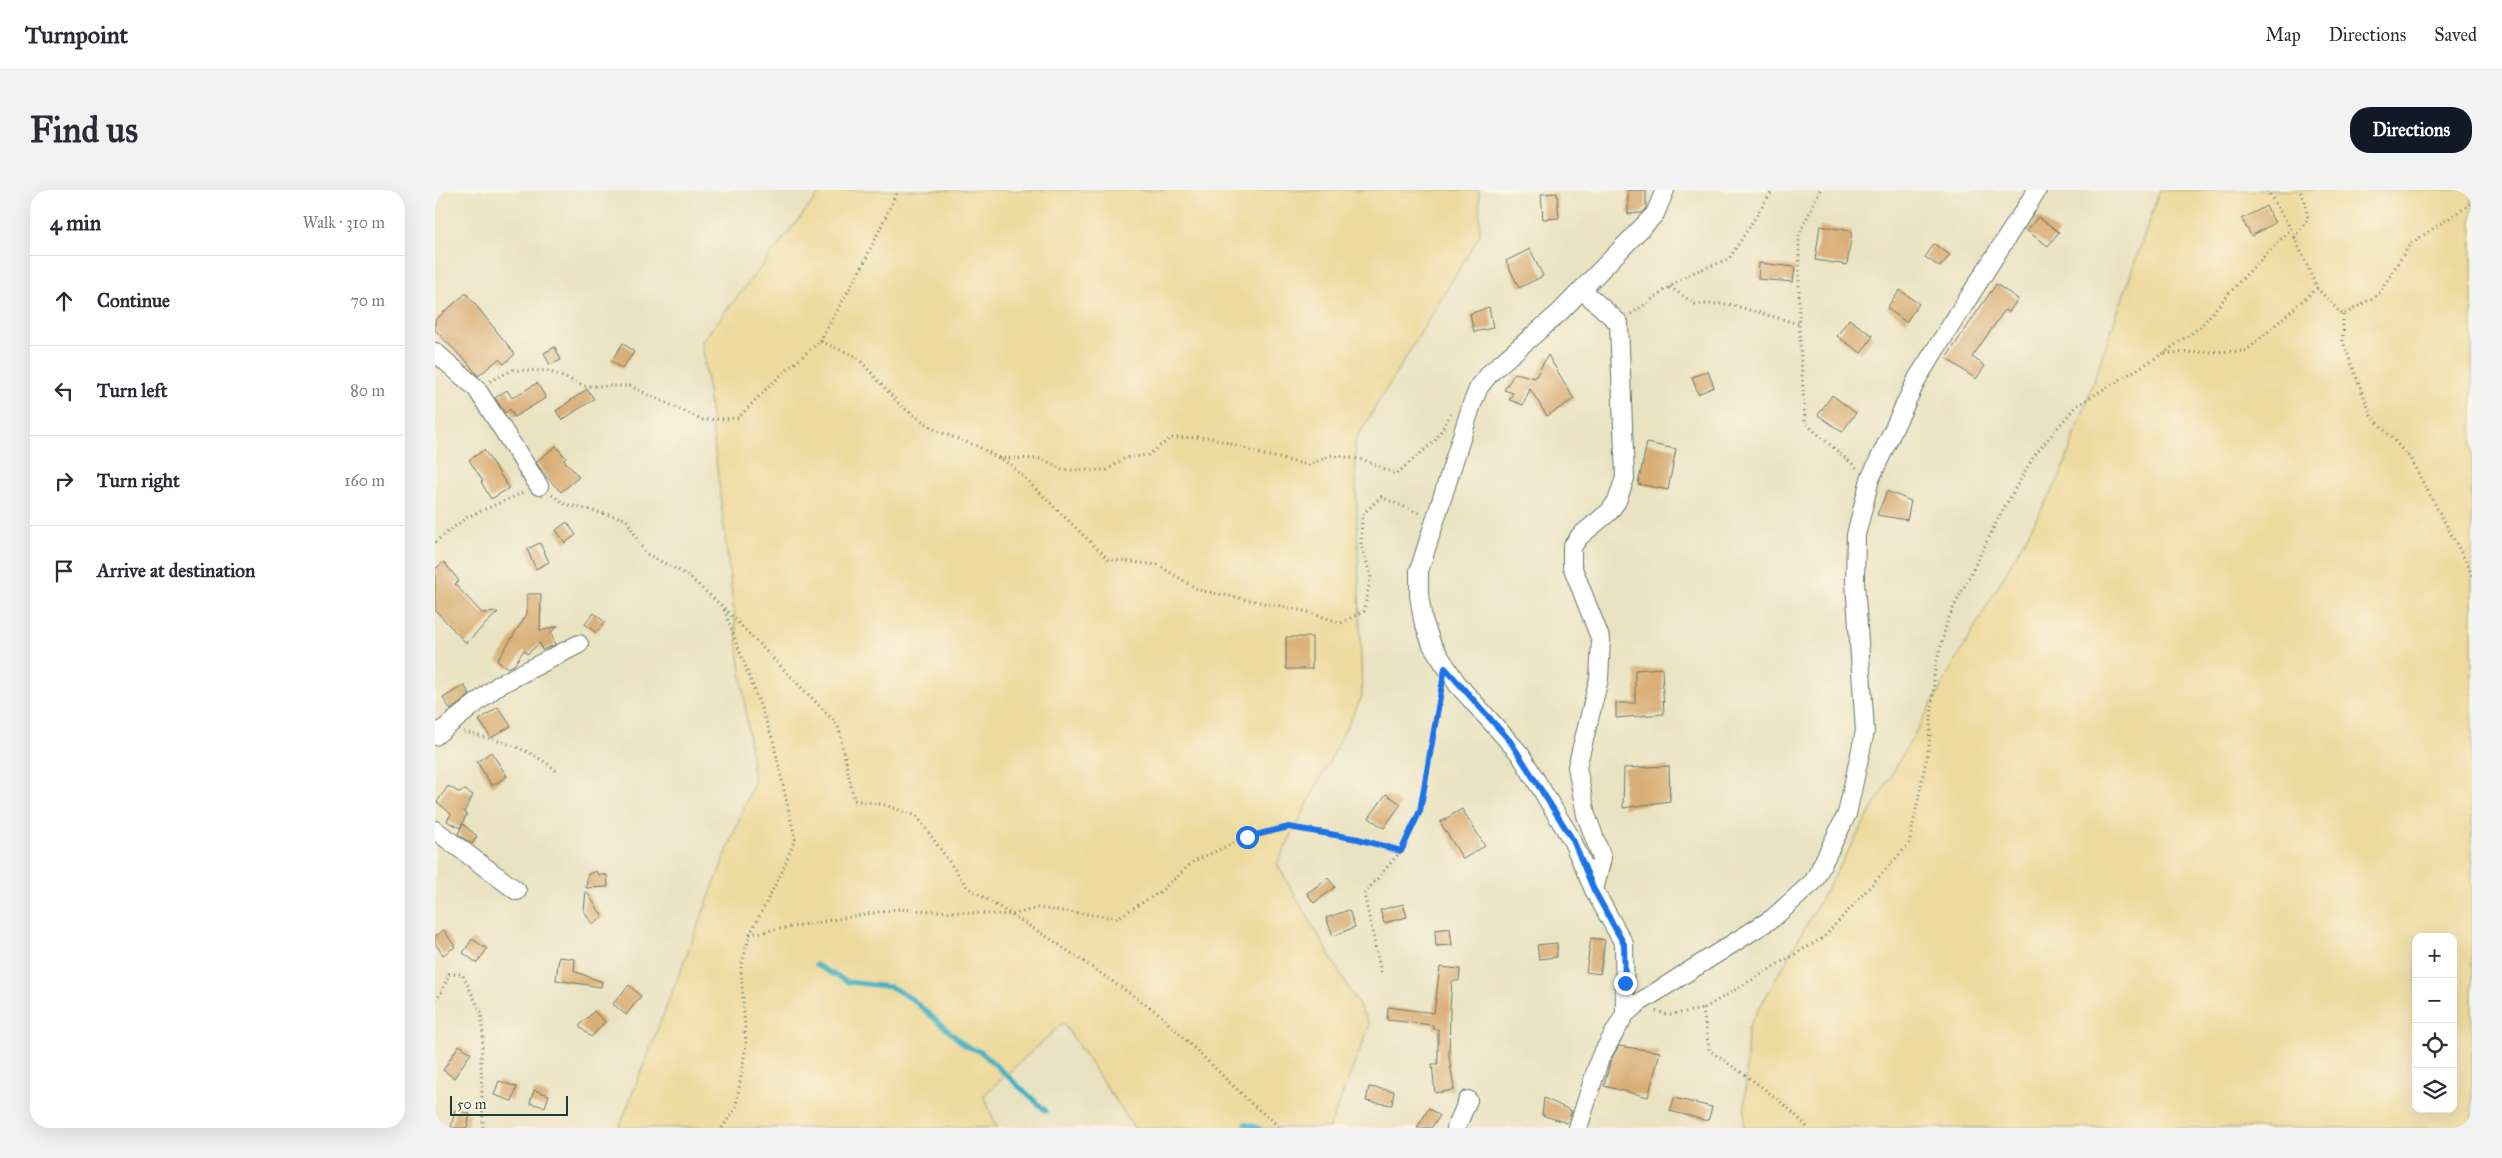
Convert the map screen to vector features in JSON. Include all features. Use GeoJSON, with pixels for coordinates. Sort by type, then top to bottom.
{"type":"FeatureCollection","features":[{"type":"Feature","properties":{"kind":"street"},"geometry":{"type":"LineString","coordinates":[[1631,1009],[1624,944],[1594,890],[1573,840],[1520,754],[1445,668],[1432,646],[1426,629],[1419,595],[1419,571],[1479,388],[1491,372],[1531,339],[1582,290],[1655,214],[1665,190]]}},
{"type":"Feature","properties":{"kind":"street"},"geometry":{"type":"LineString","coordinates":[[1578,1128],[1600,1058],[1631,1009],[1773,918],[1814,882],[1847,814],[1865,731],[1855,582],[1855,535],[1870,479],[1918,377],[2037,190]]}},
{"type":"Feature","properties":{"kind":"street"},"geometry":{"type":"LineString","coordinates":[[1582,290],[1619,323],[1625,478],[1617,500],[1609,512],[1580,536],[1572,547],[1572,566],[1601,640],[1599,679],[1577,766],[1586,815],[1602,858],[1594,890]]}},
{"type":"Feature","properties":{"kind":"street"},"geometry":{"type":"LineString","coordinates":[[435,352],[476,388],[539,486]]}},
{"type":"Feature","properties":{"kind":"street"},"geometry":{"type":"LineString","coordinates":[[441,732],[499,685],[579,644]]}},
{"type":"Feature","properties":{"kind":"street"},"geometry":{"type":"LineString","coordinates":[[438,834],[517,891]]}},
{"type":"Feature","properties":{"kind":"street"},"geometry":{"type":"LineString","coordinates":[[1456,1128],[1468,1100]]}},
{"type":"Feature","properties":{"kind":"path"},"geometry":{"type":"LineString","coordinates":[[476,388],[513,370],[548,371],[585,386],[630,386],[703,420],[738,418],[769,386],[820,341],[862,266],[898,190]]}},
{"type":"Feature","properties":{"kind":"path"},"geometry":{"type":"LineString","coordinates":[[1820,190],[1799,235],[1799,324],[1805,423],[1870,479]]}},
{"type":"Feature","properties":{"kind":"path"},"geometry":{"type":"LineString","coordinates":[[2267,190],[2291,229],[2317,288],[2343,315],[2343,342],[2371,415],[2410,458],[2469,567],[2472,576]]}},
{"type":"Feature","properties":{"kind":"path"},"geometry":{"type":"LineString","coordinates":[[2294,237],[2308,219],[2305,201],[2299,190]]}},
{"type":"Feature","properties":{"kind":"path"},"geometry":{"type":"LineString","coordinates":[[1619,323],[1687,275],[1729,259],[1772,191]]}},
{"type":"Feature","properties":{"kind":"path"},"geometry":{"type":"LineString","coordinates":[[2343,315],[2378,294],[2411,244],[2472,203]]}},
{"type":"Feature","properties":{"kind":"path"},"geometry":{"type":"LineString","coordinates":[[1631,1009],[1668,1015],[1703,1009],[1825,937],[1909,844],[1929,746],[1935,668],[1947,619],[1973,567],[2034,456],[2077,406],[2165,353],[2200,328],[2239,282],[2291,229]]}},
{"type":"Feature","properties":{"kind":"path"},"geometry":{"type":"LineString","coordinates":[[1670,286],[1695,304],[1729,304],[1799,324]]}},
{"type":"Feature","properties":{"kind":"path"},"geometry":{"type":"LineString","coordinates":[[2165,353],[2246,351],[2317,288]]}},
{"type":"Feature","properties":{"kind":"path"},"geometry":{"type":"LineString","coordinates":[[820,341],[857,357],[901,406],[937,430],[977,446],[1011,465],[1108,558],[1158,565],[1199,590],[1305,611],[1341,623],[1364,611],[1371,575],[1361,546],[1362,515],[1381,497],[1435,520]]}},
{"type":"Feature","properties":{"kind":"path"},"geometry":{"type":"LineString","coordinates":[[998,458],[1042,459],[1063,470],[1107,470],[1125,458],[1148,455],[1171,438],[1209,437],[1265,455],[1308,465],[1332,455],[1364,460],[1396,474],[1435,441],[1453,410]]}},
{"type":"Feature","properties":{"kind":"path"},"geometry":{"type":"LineString","coordinates":[[435,542],[467,518],[539,486],[565,504],[626,519],[645,553],[687,575],[722,606],[838,725],[854,800],[885,805],[917,816],[967,887],[1157,1012],[1252,1104],[1281,1128]]}},
{"type":"Feature","properties":{"kind":"path"},"geometry":{"type":"LineString","coordinates":[[722,606],[773,740],[795,839],[782,872],[750,934],[741,967],[744,1053],[736,1107],[722,1128]]}},
{"type":"Feature","properties":{"kind":"path"},"geometry":{"type":"LineString","coordinates":[[1381,972],[1364,894],[1401,851],[1420,811],[1445,668]]}},
{"type":"Feature","properties":{"kind":"path"},"geometry":{"type":"LineString","coordinates":[[441,732],[523,748],[545,761],[559,773]]}},
{"type":"Feature","properties":{"kind":"path"},"geometry":{"type":"LineString","coordinates":[[750,934],[896,909],[1011,915],[1037,908],[1117,918],[1160,892],[1194,861],[1247,837],[1289,827],[1358,839],[1401,851]]}},
{"type":"Feature","properties":{"kind":"path"},"geometry":{"type":"LineString","coordinates":[[435,1000],[441,994],[449,974],[461,974],[481,1012],[483,1036],[481,1060],[483,1128]]}},
{"type":"Feature","properties":{"kind":"path"},"geometry":{"type":"LineString","coordinates":[[1703,1009],[1709,1050],[1761,1086],[1795,1114],[1808,1128]]}},
{"type":"Feature","properties":{"kind":"sand"},"geometry":{"type":"Polygon","coordinates":[[[822,190],[1479,190],[1480,235],[1355,441],[1362,697],[1277,864],[1370,1025],[1329,1128],[1134,1128],[1063,1023],[984,1095],[997,1128],[619,1128],[754,782],[702,341],[822,190]]]}},
{"type":"Feature","properties":{"kind":"sand"},"geometry":{"type":"Polygon","coordinates":[[[2160,190],[2472,190],[2472,1128],[1744,1128],[1748,1028],[2061,475],[2160,190]]]}},
{"type":"Feature","properties":{"kind":"building"},"geometry":{"type":"Polygon","coordinates":[[[1628,190],[1646,190],[1646,208],[1641,213],[1628,214],[1628,190]]]}},
{"type":"Feature","properties":{"kind":"building"},"geometry":{"type":"Polygon","coordinates":[[[1557,193],[1559,218],[1543,219],[1541,194],[1557,193]]]}},
{"type":"Feature","properties":{"kind":"building"},"geometry":{"type":"Polygon","coordinates":[[[2266,206],[2275,223],[2251,236],[2242,219],[2266,206]]]}},
{"type":"Feature","properties":{"kind":"building"},"geometry":{"type":"Polygon","coordinates":[[[2038,217],[2059,232],[2048,246],[2027,231],[2038,217]]]}},
{"type":"Feature","properties":{"kind":"building"},"geometry":{"type":"Polygon","coordinates":[[[1820,226],[1852,231],[1847,265],[1815,260],[1820,226]]]}},
{"type":"Feature","properties":{"kind":"building"},"geometry":{"type":"Polygon","coordinates":[[[1934,244],[1950,255],[1940,267],[1925,257],[1934,244]]]}},
{"type":"Feature","properties":{"kind":"building"},"geometry":{"type":"Polygon","coordinates":[[[1530,249],[1543,276],[1519,288],[1506,261],[1530,249]]]}},
{"type":"Feature","properties":{"kind":"building"},"geometry":{"type":"Polygon","coordinates":[[[1759,263],[1795,267],[1793,282],[1758,279],[1759,263]]]}},
{"type":"Feature","properties":{"kind":"building"},"geometry":{"type":"Polygon","coordinates":[[[1996,284],[2018,299],[2009,312],[2005,310],[1972,357],[1985,366],[1976,379],[1946,358],[1996,284]]]}},
{"type":"Feature","properties":{"kind":"building"},"geometry":{"type":"Polygon","coordinates":[[[1900,290],[1919,304],[1906,322],[1887,308],[1900,290]]]}},
{"type":"Feature","properties":{"kind":"building"},"geometry":{"type":"Polygon","coordinates":[[[466,293],[515,354],[504,364],[499,359],[478,376],[464,358],[435,330],[435,320],[466,293]]]}},
{"type":"Feature","properties":{"kind":"building"},"geometry":{"type":"Polygon","coordinates":[[[1489,307],[1493,328],[1474,332],[1470,314],[1489,307]]]}},
{"type":"Feature","properties":{"kind":"building"},"geometry":{"type":"Polygon","coordinates":[[[1849,319],[1873,336],[1861,353],[1837,336],[1849,319]]]}},
{"type":"Feature","properties":{"kind":"building"},"geometry":{"type":"Polygon","coordinates":[[[623,343],[634,352],[622,369],[611,361],[623,343]]]}},
{"type":"Feature","properties":{"kind":"building"},"geometry":{"type":"Polygon","coordinates":[[[555,347],[561,360],[550,365],[544,353],[555,347]]]}},
{"type":"Feature","properties":{"kind":"building"},"geometry":{"type":"Polygon","coordinates":[[[1548,355],[1574,399],[1547,416],[1530,389],[1523,405],[1509,400],[1513,393],[1504,390],[1515,373],[1535,378],[1548,355]]]}},
{"type":"Feature","properties":{"kind":"building"},"geometry":{"type":"Polygon","coordinates":[[[1708,371],[1714,387],[1698,394],[1692,377],[1708,371]]]}},
{"type":"Feature","properties":{"kind":"building"},"geometry":{"type":"Polygon","coordinates":[[[537,383],[546,398],[514,417],[510,409],[505,413],[495,398],[507,390],[512,398],[537,383]]]}},
{"type":"Feature","properties":{"kind":"building"},"geometry":{"type":"Polygon","coordinates":[[[587,389],[594,399],[562,420],[556,411],[587,389]]]}},
{"type":"Feature","properties":{"kind":"building"},"geometry":{"type":"Polygon","coordinates":[[[1832,395],[1856,413],[1842,432],[1818,415],[1832,395]]]}},
{"type":"Feature","properties":{"kind":"building"},"geometry":{"type":"Polygon","coordinates":[[[1647,443],[1676,449],[1668,490],[1638,484],[1647,443]]]}},
{"type":"Feature","properties":{"kind":"building"},"geometry":{"type":"Polygon","coordinates":[[[556,446],[566,458],[564,460],[579,477],[561,492],[536,462],[556,446]]]}},
{"type":"Feature","properties":{"kind":"building"},"geometry":{"type":"Polygon","coordinates":[[[484,450],[509,488],[491,499],[481,482],[483,481],[469,460],[484,450]]]}},
{"type":"Feature","properties":{"kind":"building"},"geometry":{"type":"Polygon","coordinates":[[[1887,491],[1911,501],[1907,520],[1877,515],[1887,491]]]}},
{"type":"Feature","properties":{"kind":"building"},"geometry":{"type":"Polygon","coordinates":[[[567,522],[576,535],[565,543],[556,530],[567,522]]]}},
{"type":"Feature","properties":{"kind":"building"},"geometry":{"type":"Polygon","coordinates":[[[540,543],[549,562],[536,569],[527,549],[540,543]]]}},
{"type":"Feature","properties":{"kind":"building"},"geometry":{"type":"Polygon","coordinates":[[[444,562],[459,581],[455,584],[482,613],[498,612],[466,643],[435,610],[435,569],[444,562]]]}},
{"type":"Feature","properties":{"kind":"building"},"geometry":{"type":"Polygon","coordinates":[[[527,594],[541,594],[540,631],[558,626],[551,632],[555,645],[542,650],[540,643],[527,654],[524,650],[514,665],[508,668],[497,661],[527,614],[527,594]]]}},
{"type":"Feature","properties":{"kind":"building"},"geometry":{"type":"Polygon","coordinates":[[[594,613],[605,622],[596,633],[585,624],[594,613]]]}},
{"type":"Feature","properties":{"kind":"building"},"geometry":{"type":"Polygon","coordinates":[[[1286,637],[1312,637],[1312,669],[1286,669],[1286,637]]]}},
{"type":"Feature","properties":{"kind":"building"},"geometry":{"type":"Polygon","coordinates":[[[1662,668],[1664,714],[1616,718],[1616,703],[1635,703],[1635,670],[1662,668]]]}},
{"type":"Feature","properties":{"kind":"building"},"geometry":{"type":"Polygon","coordinates":[[[464,685],[470,695],[451,710],[443,698],[464,685]]]}},
{"type":"Feature","properties":{"kind":"building"},"geometry":{"type":"Polygon","coordinates":[[[498,707],[511,726],[491,738],[479,720],[498,707]]]}},
{"type":"Feature","properties":{"kind":"building"},"geometry":{"type":"Polygon","coordinates":[[[491,752],[507,776],[492,786],[477,762],[491,752]]]}},
{"type":"Feature","properties":{"kind":"building"},"geometry":{"type":"Polygon","coordinates":[[[1669,766],[1670,801],[1623,808],[1624,768],[1669,766]]]}},
{"type":"Feature","properties":{"kind":"building"},"geometry":{"type":"Polygon","coordinates":[[[448,786],[458,792],[465,790],[473,795],[464,812],[467,814],[460,828],[447,821],[451,814],[437,802],[448,786]]]}},
{"type":"Feature","properties":{"kind":"building"},"geometry":{"type":"Polygon","coordinates":[[[1386,794],[1401,804],[1384,828],[1369,818],[1386,794]]]}},
{"type":"Feature","properties":{"kind":"building"},"geometry":{"type":"Polygon","coordinates":[[[1462,809],[1485,846],[1463,859],[1440,822],[1462,809]]]}},
{"type":"Feature","properties":{"kind":"building"},"geometry":{"type":"Polygon","coordinates":[[[463,824],[477,836],[472,844],[458,834],[463,824]]]}},
{"type":"Feature","properties":{"kind":"building"},"geometry":{"type":"Polygon","coordinates":[[[596,871],[599,875],[607,875],[608,887],[586,888],[588,874],[596,871]]]}},
{"type":"Feature","properties":{"kind":"building"},"geometry":{"type":"Polygon","coordinates":[[[1328,878],[1335,887],[1314,903],[1307,893],[1328,878]]]}},
{"type":"Feature","properties":{"kind":"building"},"geometry":{"type":"Polygon","coordinates":[[[586,891],[603,917],[592,924],[584,911],[586,891]]]}},
{"type":"Feature","properties":{"kind":"building"},"geometry":{"type":"Polygon","coordinates":[[[1403,904],[1407,917],[1384,923],[1380,910],[1403,904]]]}},
{"type":"Feature","properties":{"kind":"building"},"geometry":{"type":"Polygon","coordinates":[[[1349,910],[1355,927],[1333,936],[1326,918],[1349,910]]]}},
{"type":"Feature","properties":{"kind":"building"},"geometry":{"type":"Polygon","coordinates":[[[1450,928],[1452,945],[1436,946],[1435,930],[1450,928]]]}},
{"type":"Feature","properties":{"kind":"building"},"geometry":{"type":"Polygon","coordinates":[[[444,930],[455,947],[443,955],[435,943],[435,936],[444,930]]]}},
{"type":"Feature","properties":{"kind":"building"},"geometry":{"type":"Polygon","coordinates":[[[1591,938],[1605,940],[1600,974],[1586,972],[1591,938]]]}},
{"type":"Feature","properties":{"kind":"building"},"geometry":{"type":"Polygon","coordinates":[[[472,939],[487,949],[477,963],[463,953],[472,939]]]}},
{"type":"Feature","properties":{"kind":"building"},"geometry":{"type":"Polygon","coordinates":[[[1557,943],[1557,957],[1539,959],[1537,945],[1557,943]]]}},
{"type":"Feature","properties":{"kind":"building"},"geometry":{"type":"Polygon","coordinates":[[[559,957],[575,959],[574,971],[602,982],[601,987],[556,980],[559,957]]]}},
{"type":"Feature","properties":{"kind":"building"},"geometry":{"type":"Polygon","coordinates":[[[1440,967],[1460,969],[1459,981],[1452,981],[1450,1008],[1449,1056],[1454,1090],[1435,1093],[1432,1064],[1438,1064],[1438,1029],[1433,1029],[1433,1025],[1387,1020],[1388,1007],[1434,1013],[1440,967]]]}},
{"type":"Feature","properties":{"kind":"building"},"geometry":{"type":"Polygon","coordinates":[[[629,985],[641,996],[626,1015],[613,1004],[629,985]]]}},
{"type":"Feature","properties":{"kind":"building"},"geometry":{"type":"Polygon","coordinates":[[[594,1011],[605,1022],[591,1037],[579,1026],[594,1011]]]}},
{"type":"Feature","properties":{"kind":"building"},"geometry":{"type":"Polygon","coordinates":[[[459,1045],[471,1053],[454,1078],[443,1070],[459,1045]]]}},
{"type":"Feature","properties":{"kind":"building"},"geometry":{"type":"Polygon","coordinates":[[[1619,1046],[1660,1052],[1648,1097],[1604,1086],[1610,1062],[1619,1046]]]}},
{"type":"Feature","properties":{"kind":"building"},"geometry":{"type":"Polygon","coordinates":[[[499,1081],[517,1087],[512,1101],[494,1095],[499,1081]]]}},
{"type":"Feature","properties":{"kind":"building"},"geometry":{"type":"Polygon","coordinates":[[[1369,1087],[1394,1091],[1392,1105],[1366,1101],[1369,1087]]]}},
{"type":"Feature","properties":{"kind":"building"},"geometry":{"type":"Polygon","coordinates":[[[534,1090],[549,1095],[545,1107],[530,1103],[534,1090]]]}},
{"type":"Feature","properties":{"kind":"building"},"geometry":{"type":"Polygon","coordinates":[[[1544,1098],[1572,1111],[1567,1123],[1542,1115],[1544,1098]]]}},
{"type":"Feature","properties":{"kind":"building"},"geometry":{"type":"Polygon","coordinates":[[[1674,1098],[1712,1107],[1708,1121],[1670,1111],[1674,1098]]]}},
{"type":"Feature","properties":{"kind":"building"},"geometry":{"type":"Polygon","coordinates":[[[1429,1108],[1440,1116],[1431,1128],[1417,1128],[1429,1108]]]}},
{"type":"Feature","properties":{"kind":"building"},"geometry":{"type":"Polygon","coordinates":[[[455,1110],[470,1114],[467,1128],[451,1128],[455,1110]]]}},
{"type":"Feature","properties":{"kind":"waterway"},"geometry":{"type":"LineString","coordinates":[[816,965],[848,982],[891,987],[912,999],[966,1046],[981,1052],[1046,1111]]}},
{"type":"Feature","properties":{"kind":"waterway"},"geometry":{"type":"LineString","coordinates":[[1245,1124],[1259,1128]]}},
{"type":"Feature","properties":{"kind":"route"},"geometry":{"type":"LineString","coordinates":[[1247,837],[1289,827],[1358,839],[1401,851],[1420,811],[1445,668],[1520,754],[1573,840],[1594,890],[1624,944],[1625,983]]}}]}
